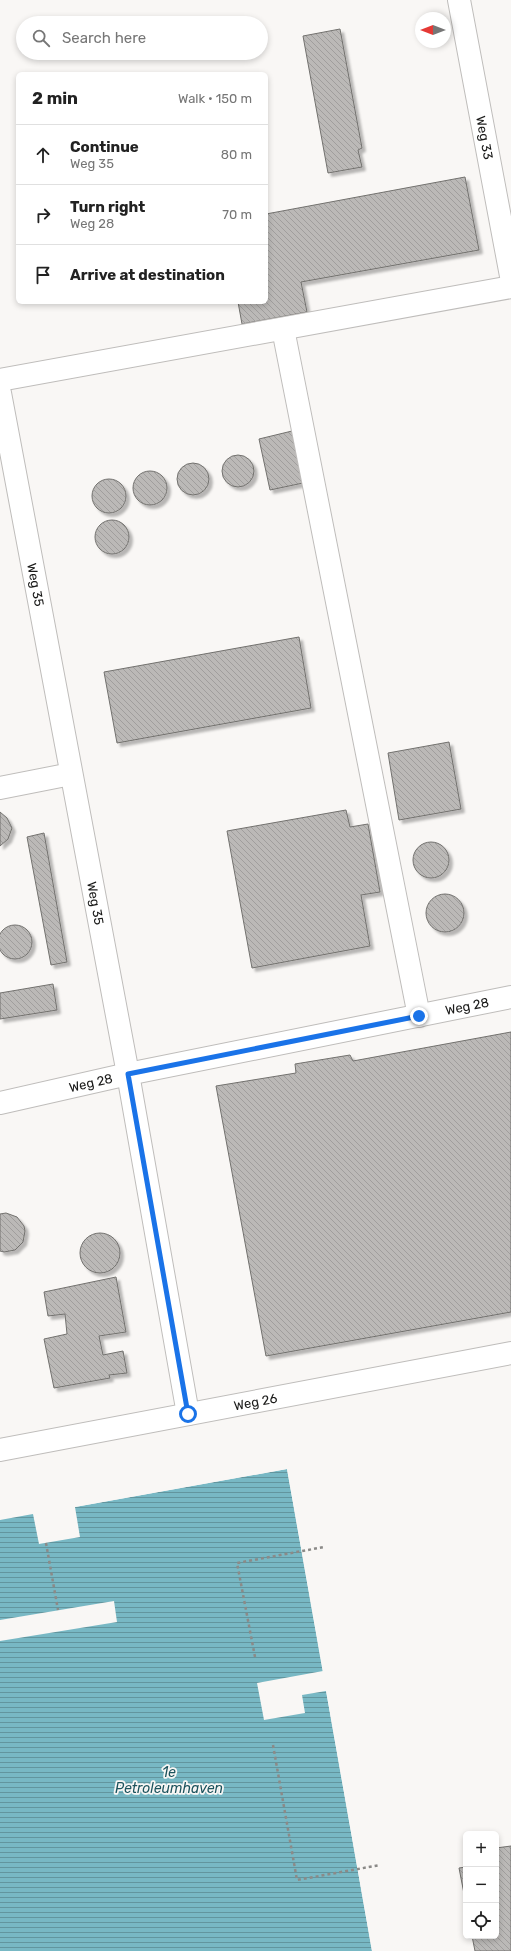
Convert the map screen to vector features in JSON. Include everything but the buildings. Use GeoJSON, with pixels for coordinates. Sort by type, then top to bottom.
{"type":"FeatureCollection","features":[{"type":"Feature","properties":{"kind":"lane","name":"Weg 33"},"geometry":{"type":"LineString","coordinates":[[460,0],[511,276]]}},
{"type":"Feature","properties":{"kind":"lane"},"geometry":{"type":"LineString","coordinates":[[0,380],[511,288]]}},
{"type":"Feature","properties":{"kind":"lane"},"geometry":{"type":"LineString","coordinates":[[283,329],[419,1016]]}},
{"type":"Feature","properties":{"kind":"lane","name":"Weg 35"},"geometry":{"type":"LineString","coordinates":[[0,393],[4,441],[71,774],[128,1074],[188,1414]]}},
{"type":"Feature","properties":{"kind":"lane"},"geometry":{"type":"LineString","coordinates":[[0,788],[71,774]]}},
{"type":"Feature","properties":{"kind":"lane","name":"Weg 28"},"geometry":{"type":"LineString","coordinates":[[0,1103],[128,1074],[511,997]]}},
{"type":"Feature","properties":{"kind":"lane","name":"Weg 26"},"geometry":{"type":"LineString","coordinates":[[0,1450],[511,1353]]}},
{"type":"Feature","properties":{"kind":"path"},"geometry":{"type":"LineString","coordinates":[[46,1543],[58,1610]]}},
{"type":"Feature","properties":{"kind":"path"},"geometry":{"type":"LineString","coordinates":[[255,1657],[237,1563],[324,1547]]}},
{"type":"Feature","properties":{"kind":"path"},"geometry":{"type":"LineString","coordinates":[[274,1745],[297,1880],[380,1865]]}},
{"type":"Feature","properties":{"kind":"water","name":"1e Petroleumhaven"},"geometry":{"type":"Polygon","coordinates":[[[287,1469],[372,1951],[0,1951],[0,1520],[33,1514],[39,1544],[80,1537],[75,1507],[287,1469]]]}},
{"type":"Feature","properties":{"kind":"pier"},"geometry":{"type":"Polygon","coordinates":[[[287,1467],[289,1469],[374,1951],[372,1951],[326,1691],[302,1695],[305,1713],[264,1720],[257,1683],[323,1671],[287,1469],[75,1507],[75,1505],[287,1467]]]}},
{"type":"Feature","properties":{"kind":"pier"},"geometry":{"type":"Polygon","coordinates":[[[114,1601],[117,1622],[0,1641],[0,1620],[114,1601]]]}},
{"type":"Feature","properties":{"kind":"route"},"geometry":{"type":"LineString","coordinates":[[188,1414],[128,1074],[419,1016]]}}]}
